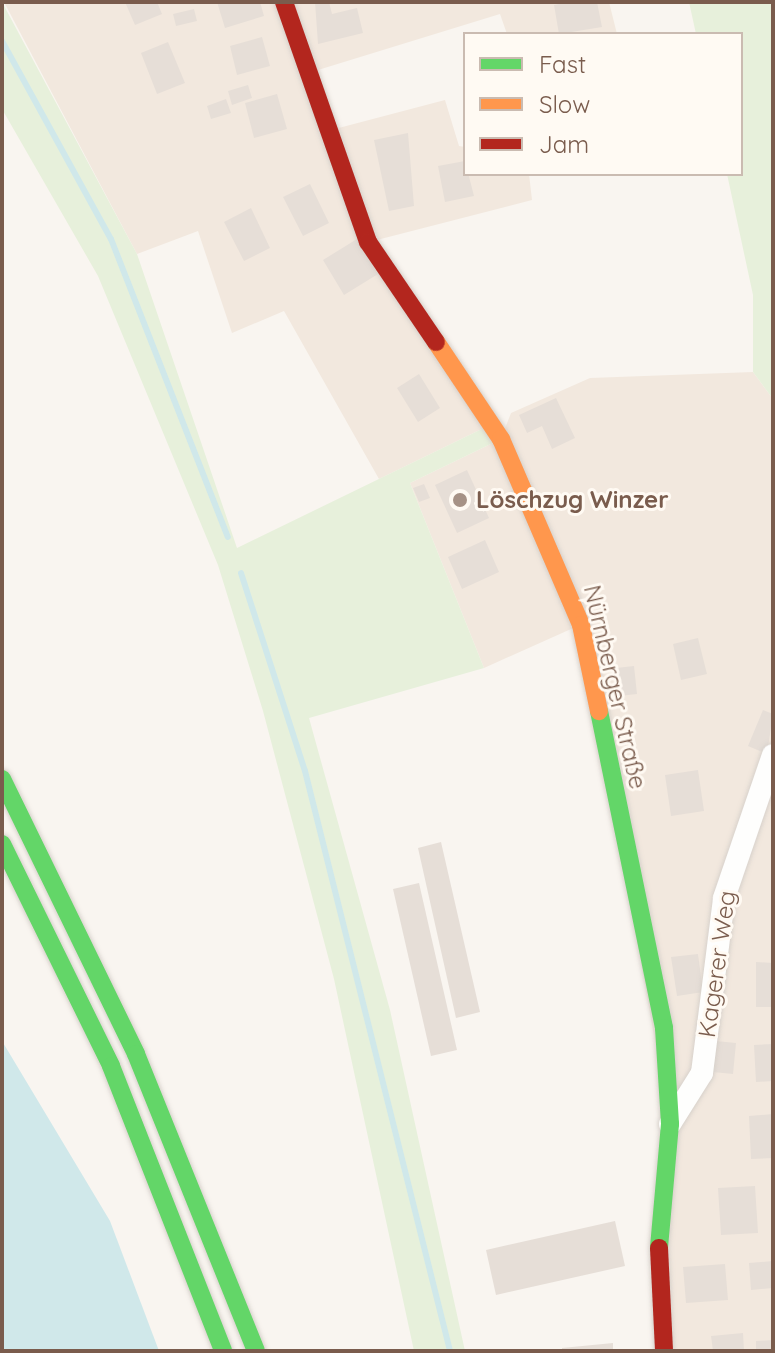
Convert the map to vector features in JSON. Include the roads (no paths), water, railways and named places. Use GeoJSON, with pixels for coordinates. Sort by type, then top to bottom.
{"type":"FeatureCollection","features":[{"type":"Feature","properties":{"kind":"street","name":"Nürnberger Straße"},"geometry":{"type":"LineString","coordinates":[[284,2],[368,242],[501,439],[576,610],[664,1028],[670,1124],[659,1253],[664,1351]]}},
{"type":"Feature","properties":{"kind":"street","name":"Kagerer Weg"},"geometry":{"type":"LineString","coordinates":[[670,1124],[702,1073],[724,898],[773,755]]}},
{"type":"Feature","properties":{"kind":"street"},"geometry":{"type":"LineString","coordinates":[[2,779],[136,1054],[256,1351]]}},
{"type":"Feature","properties":{"kind":"street"},"geometry":{"type":"LineString","coordinates":[[2,844],[111,1066],[223,1351]]}},
{"type":"Feature","properties":{"kind":"water"},"geometry":{"type":"Polygon","coordinates":[[[2,1041],[110,1221],[159,1351],[2,1351],[2,1041]]]}},
{"type":"Feature","properties":{"kind":"waterway"},"geometry":{"type":"LineString","coordinates":[[2,41],[111,239],[228,537]]}},
{"type":"Feature","properties":{"kind":"waterway"},"geometry":{"type":"LineString","coordinates":[[241,573],[305,771],[450,1351]]}},
{"type":"Feature","properties":{"kind":"place","name":"Löschzug Winzer"},"geometry":{"type":"Point","coordinates":[460,500]}}]}
